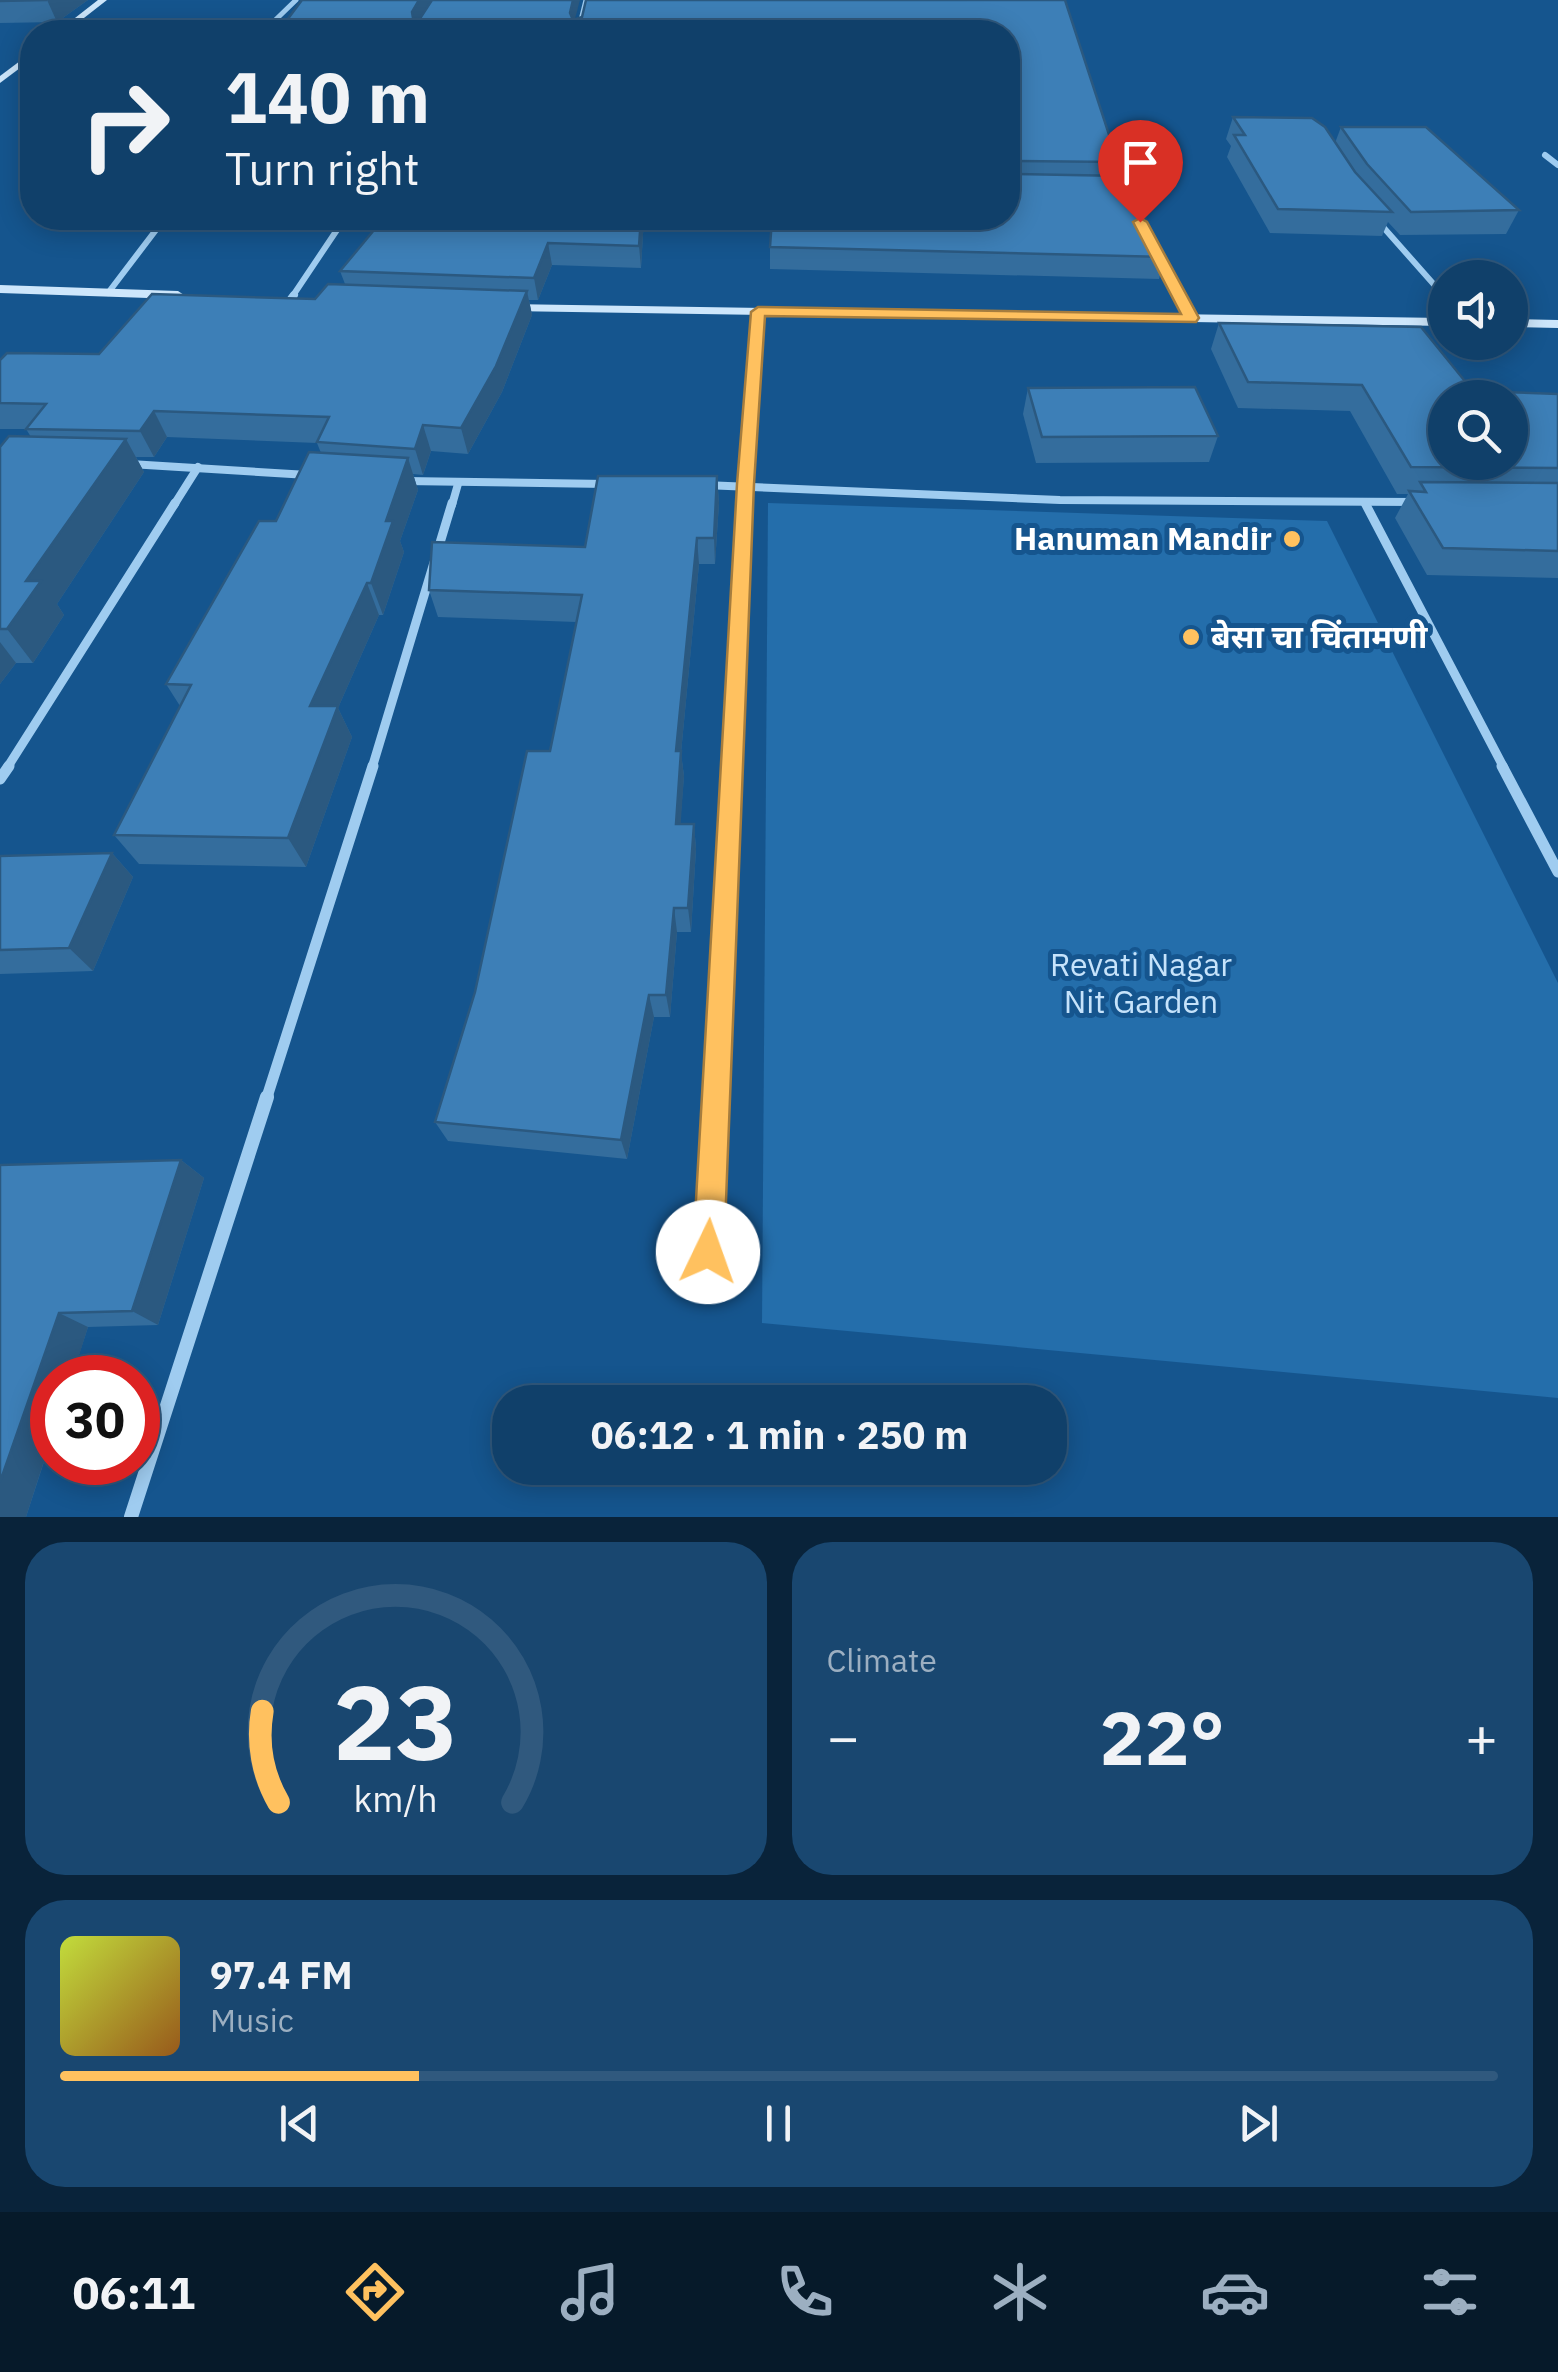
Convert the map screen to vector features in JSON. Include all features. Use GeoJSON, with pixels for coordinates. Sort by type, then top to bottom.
{"type":"FeatureCollection","features":[{"type":"Feature","properties":{"kind":"street"},"geometry":{"type":"LineString","coordinates":[[77,20],[103,0]]}},
{"type":"Feature","properties":{"kind":"street"},"geometry":{"type":"LineString","coordinates":[[275,20],[296,0]]}},
{"type":"Feature","properties":{"kind":"street"},"geometry":{"type":"LineString","coordinates":[[0,80],[20,64]]}},
{"type":"Feature","properties":{"kind":"street"},"geometry":{"type":"LineString","coordinates":[[1546,154],[1558,165]]}},
{"type":"Feature","properties":{"kind":"street"},"geometry":{"type":"LineString","coordinates":[[1364,205],[1428,278]]}},
{"type":"Feature","properties":{"kind":"street"},"geometry":{"type":"LineString","coordinates":[[108,293],[156,230]]}},
{"type":"Feature","properties":{"kind":"street"},"geometry":{"type":"LineString","coordinates":[[292,299],[337,230]]}},
{"type":"Feature","properties":{"kind":"street"},"geometry":{"type":"LineString","coordinates":[[1148,238],[1191,318]]}},
{"type":"Feature","properties":{"kind":"street"},"geometry":{"type":"LineString","coordinates":[[0,290],[200,296]]}},
{"type":"Feature","properties":{"kind":"street"},"geometry":{"type":"LineString","coordinates":[[273,298],[311,300]]}},
{"type":"Feature","properties":{"kind":"street"},"geometry":{"type":"LineString","coordinates":[[490,306],[1428,322]]}},
{"type":"Feature","properties":{"kind":"street"},"geometry":{"type":"LineString","coordinates":[[708,1252],[758,312]]}},
{"type":"Feature","properties":{"kind":"street"},"geometry":{"type":"LineString","coordinates":[[1528,324],[1558,324]]}},
{"type":"Feature","properties":{"kind":"street"},"geometry":{"type":"LineString","coordinates":[[116,464],[312,475]]}},
{"type":"Feature","properties":{"kind":"street"},"geometry":{"type":"LineString","coordinates":[[0,780],[198,467]]}},
{"type":"Feature","properties":{"kind":"street"},"geometry":{"type":"LineString","coordinates":[[388,480],[624,484]]}},
{"type":"Feature","properties":{"kind":"street"},"geometry":{"type":"LineString","coordinates":[[131,1517],[349,843],[458,484]]}},
{"type":"Feature","properties":{"kind":"street"},"geometry":{"type":"LineString","coordinates":[[694,485],[746,484],[1060,500],[1423,502]]}},
{"type":"Feature","properties":{"kind":"street"},"geometry":{"type":"LineString","coordinates":[[1365,502],[1558,872]]}},
{"type":"Feature","properties":{"kind":"green space","name":"Revati Nagar Nit Garden"},"geometry":{"type":"Polygon","coordinates":[[[768,503],[1327,521],[1558,983],[1558,1398],[762,1323],[768,503]]]}},
{"type":"Feature","properties":{"kind":"building"},"geometry":{"type":"Polygon","coordinates":[[[302,0],[419,0],[412,12],[413,18],[419,20],[287,20],[302,0]]]}},
{"type":"Feature","properties":{"kind":"building"},"geometry":{"type":"Polygon","coordinates":[[[432,0],[573,0],[573,20],[419,20],[432,0]]]}},
{"type":"Feature","properties":{"kind":"building"},"geometry":{"type":"Polygon","coordinates":[[[586,0],[1065,0],[1118,162],[1020,161],[1020,20],[573,20],[582,17],[586,0]]]}},
{"type":"Feature","properties":{"kind":"building"},"geometry":{"type":"Polygon","coordinates":[[[1233,117],[1312,118],[1325,127],[1355,172],[1392,212],[1278,209],[1234,135],[1245,135],[1233,117]]]}},
{"type":"Feature","properties":{"kind":"building"},"geometry":{"type":"Polygon","coordinates":[[[1341,127],[1426,127],[1519,210],[1411,212],[1367,164],[1341,127]]]}},
{"type":"Feature","properties":{"kind":"building"},"geometry":{"type":"Polygon","coordinates":[[[1020,174],[1124,176],[1165,257],[770,247],[771,230],[1020,230],[1020,174]]]}},
{"type":"Feature","properties":{"kind":"building"},"geometry":{"type":"Polygon","coordinates":[[[374,230],[640,230],[639,246],[548,243],[534,278],[340,271],[374,230]]]}},
{"type":"Feature","properties":{"kind":"building"},"geometry":{"type":"Polygon","coordinates":[[[328,284],[527,291],[496,366],[461,428],[423,425],[415,449],[317,442],[329,417],[154,411],[140,431],[26,429],[46,404],[0,403],[0,360],[7,353],[99,354],[152,294],[315,299],[328,284]]]}},
{"type":"Feature","properties":{"kind":"building"},"geometry":{"type":"Polygon","coordinates":[[[1219,323],[1421,327],[1428,336],[1428,360],[1448,360],[1464,380],[1428,380],[1428,467],[1411,467],[1362,385],[1248,382],[1219,323]]]}},
{"type":"Feature","properties":{"kind":"building"},"geometry":{"type":"Polygon","coordinates":[[[1195,387],[1218,436],[1042,437],[1028,388],[1195,387]]]}},
{"type":"Feature","properties":{"kind":"building"},"geometry":{"type":"Polygon","coordinates":[[[1528,393],[1558,394],[1558,468],[1528,468],[1528,393]]]}},
{"type":"Feature","properties":{"kind":"building"},"geometry":{"type":"Polygon","coordinates":[[[9,436],[126,439],[26,581],[41,581],[7,629],[0,629],[0,447],[9,436]]]}},
{"type":"Feature","properties":{"kind":"building"},"geometry":{"type":"Polygon","coordinates":[[[309,452],[408,458],[386,521],[393,521],[371,583],[367,583],[310,706],[338,706],[288,838],[114,835],[191,685],[166,684],[259,521],[276,521],[309,452]]]}},
{"type":"Feature","properties":{"kind":"building"},"geometry":{"type":"Polygon","coordinates":[[[598,476],[717,476],[714,538],[697,538],[676,751],[681,751],[676,824],[694,824],[688,908],[674,908],[666,995],[649,995],[621,1140],[435,1122],[475,992],[527,751],[550,751],[582,595],[429,590],[432,542],[585,547],[598,476]]]}},
{"type":"Feature","properties":{"kind":"building"},"geometry":{"type":"Polygon","coordinates":[[[1420,482],[1558,483],[1558,551],[1443,548],[1409,491],[1426,492],[1420,482]]]}},
{"type":"Feature","properties":{"kind":"building"},"geometry":{"type":"Polygon","coordinates":[[[112,853],[69,948],[0,950],[0,856],[112,853]]]}},
{"type":"Feature","properties":{"kind":"building"},"geometry":{"type":"Polygon","coordinates":[[[181,1160],[132,1311],[59,1313],[44,1355],[30,1355],[30,1396],[0,1482],[0,1165],[181,1160]]]}},
{"type":"Feature","properties":{"kind":"place","name":"Hanuman Mandir"},"geometry":{"type":"Point","coordinates":[1292,539]}},
{"type":"Feature","properties":{"kind":"place","name":"बेसा चा चिंतामणी"},"geometry":{"type":"Point","coordinates":[1191,637]}},
{"type":"Feature","properties":{"kind":"route"},"geometry":{"type":"LineString","coordinates":[[708,1252],[758,312],[1191,318],[1140,222]]}}]}
